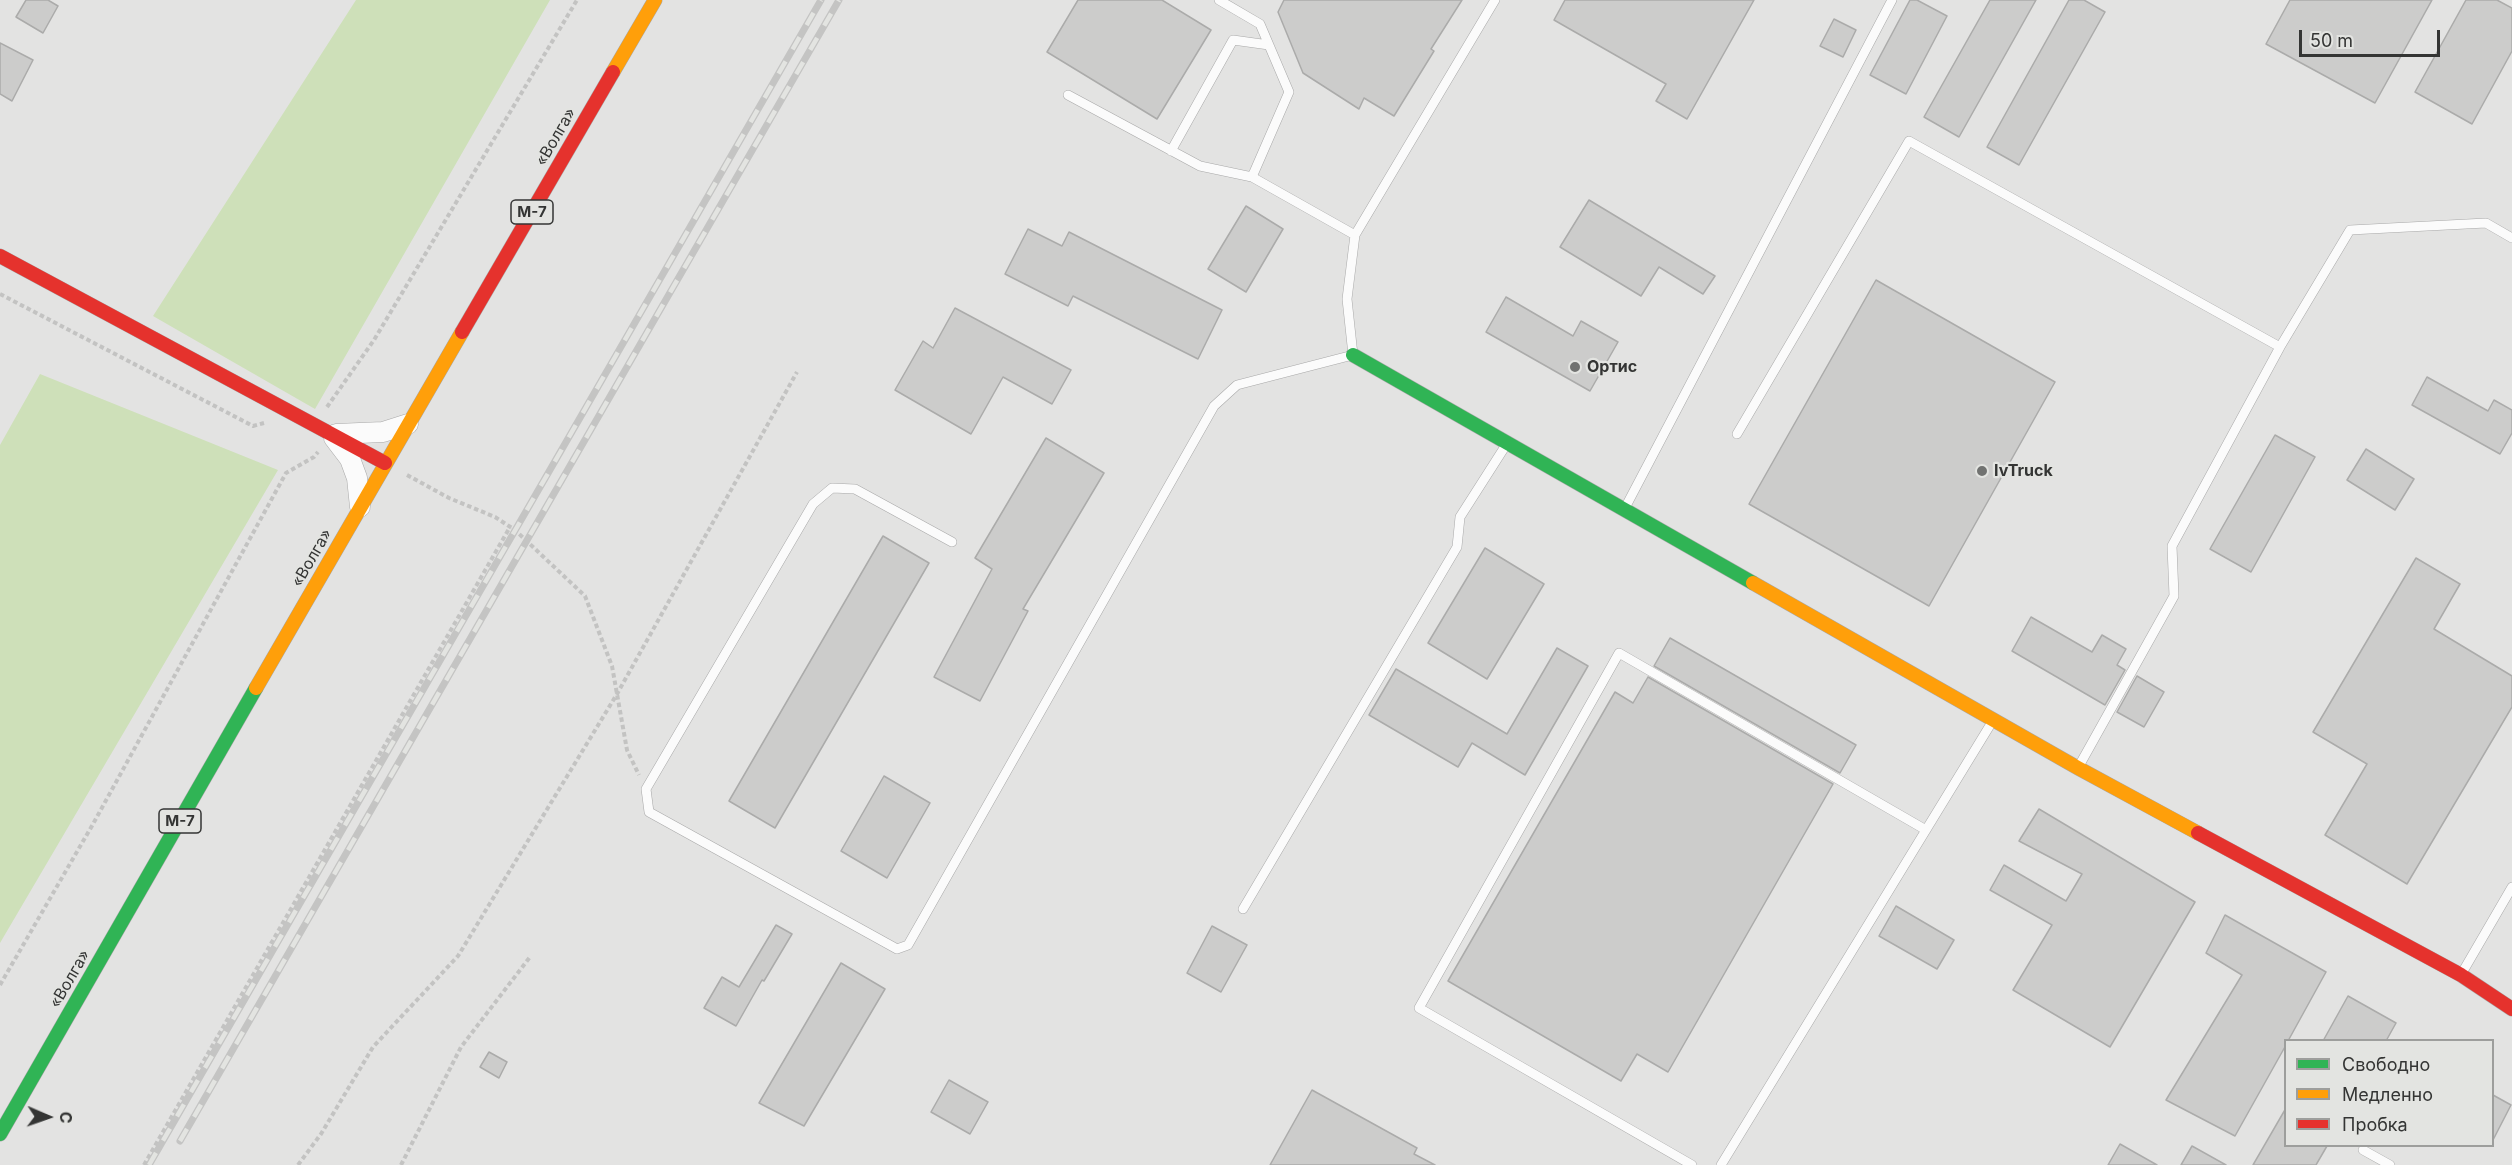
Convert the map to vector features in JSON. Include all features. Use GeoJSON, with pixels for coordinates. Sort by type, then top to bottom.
{"type":"FeatureCollection","features":[{"type":"Feature","properties":{"kind":"main road","name":"«Волга»"},"geometry":{"type":"LineString","coordinates":[[0,1134],[385,463],[655,0]]}},
{"type":"Feature","properties":{"kind":"main road"},"geometry":{"type":"LineString","coordinates":[[0,256],[385,463]]}},
{"type":"Feature","properties":{"kind":"main road"},"geometry":{"type":"LineString","coordinates":[[1353,355],[2078,768],[2461,975],[2512,1009]]}},
{"type":"Feature","properties":{"kind":"street"},"geometry":{"type":"LineString","coordinates":[[323,429],[372,433],[408,424]]}},
{"type":"Feature","properties":{"kind":"street"},"geometry":{"type":"LineString","coordinates":[[323,429],[350,459],[357,478],[360,508]]}},
{"type":"Feature","properties":{"kind":"lane"},"geometry":{"type":"LineString","coordinates":[[1219,0],[1260,24],[1289,92],[1252,177]]}},
{"type":"Feature","properties":{"kind":"lane"},"geometry":{"type":"LineString","coordinates":[[952,542],[855,489],[832,488],[813,504],[646,789],[649,812],[897,949],[908,945],[1214,406],[1237,386],[1353,355],[1347,299],[1355,235],[1495,0]]}},
{"type":"Feature","properties":{"kind":"lane"},"geometry":{"type":"LineString","coordinates":[[1623,510],[1892,0]]}},
{"type":"Feature","properties":{"kind":"lane"},"geometry":{"type":"LineString","coordinates":[[1171,151],[1233,40],[1269,45]]}},
{"type":"Feature","properties":{"kind":"lane"},"geometry":{"type":"LineString","coordinates":[[1068,95],[1200,166],[1252,177],[1355,235]]}},
{"type":"Feature","properties":{"kind":"lane"},"geometry":{"type":"LineString","coordinates":[[1737,434],[1909,141],[2280,346]]}},
{"type":"Feature","properties":{"kind":"lane"},"geometry":{"type":"LineString","coordinates":[[2078,768],[2174,596],[2172,546],[2280,346],[2350,230],[2486,223],[2512,238]]}},
{"type":"Feature","properties":{"kind":"lane"},"geometry":{"type":"LineString","coordinates":[[1243,909],[1458,547],[1460,517],[1507,443]]}},
{"type":"Feature","properties":{"kind":"lane"},"geometry":{"type":"LineString","coordinates":[[1692,1165],[1419,1008],[1619,653],[1926,830]]}},
{"type":"Feature","properties":{"kind":"lane"},"geometry":{"type":"LineString","coordinates":[[1721,1165],[1994,720]]}},
{"type":"Feature","properties":{"kind":"lane"},"geometry":{"type":"LineString","coordinates":[[2461,975],[2512,886]]}},
{"type":"Feature","properties":{"kind":"lane"},"geometry":{"type":"LineString","coordinates":[[2363,1150],[2390,1165]]}},
{"type":"Feature","properties":{"kind":"path"},"geometry":{"type":"LineString","coordinates":[[0,985],[99,813],[286,473],[315,457],[339,388],[374,340],[577,0]]}},
{"type":"Feature","properties":{"kind":"path"},"geometry":{"type":"LineString","coordinates":[[0,294],[253,426],[297,416]]}},
{"type":"Feature","properties":{"kind":"path"},"geometry":{"type":"LineString","coordinates":[[298,1165],[321,1134],[373,1047],[458,956],[617,694],[797,372]]}},
{"type":"Feature","properties":{"kind":"path"},"geometry":{"type":"LineString","coordinates":[[385,463],[449,498],[495,517],[510,526],[585,596],[612,666],[627,750],[646,789]]}},
{"type":"Feature","properties":{"kind":"path"},"geometry":{"type":"LineString","coordinates":[[144,1165],[510,526]]}},
{"type":"Feature","properties":{"kind":"path"},"geometry":{"type":"LineString","coordinates":[[400,1165],[461,1047],[530,957]]}},
{"type":"Feature","properties":{"kind":"green space"},"geometry":{"type":"Polygon","coordinates":[[[356,0],[550,0],[315,409],[153,316],[356,0]]]}},
{"type":"Feature","properties":{"kind":"green space"},"geometry":{"type":"Polygon","coordinates":[[[40,374],[278,470],[0,943],[0,445],[40,374]]]}},
{"type":"Feature","properties":{"kind":"building"},"geometry":{"type":"Polygon","coordinates":[[[26,0],[48,0],[58,6],[43,33],[16,17],[26,0]]]}},
{"type":"Feature","properties":{"kind":"building"},"geometry":{"type":"Polygon","coordinates":[[[1078,0],[1162,0],[1211,30],[1157,119],[1047,52],[1078,0]]]}},
{"type":"Feature","properties":{"kind":"building"},"geometry":{"type":"Polygon","coordinates":[[[1284,0],[1462,0],[1431,49],[1434,51],[1394,116],[1364,98],[1359,109],[1303,73],[1278,12],[1284,0]]]}},
{"type":"Feature","properties":{"kind":"building"},"geometry":{"type":"Polygon","coordinates":[[[1565,0],[1754,0],[1687,119],[1656,101],[1666,84],[1554,20],[1565,0]]]}},
{"type":"Feature","properties":{"kind":"building"},"geometry":{"type":"Polygon","coordinates":[[[1910,0],[1917,0],[1947,16],[1906,94],[1870,75],[1910,0]]]}},
{"type":"Feature","properties":{"kind":"building"},"geometry":{"type":"Polygon","coordinates":[[[1990,0],[2036,0],[1959,137],[1924,117],[1990,0]]]}},
{"type":"Feature","properties":{"kind":"building"},"geometry":{"type":"Polygon","coordinates":[[[2069,0],[2084,0],[2105,12],[2019,165],[1987,147],[2069,0]]]}},
{"type":"Feature","properties":{"kind":"building"},"geometry":{"type":"Polygon","coordinates":[[[2290,0],[2432,0],[2375,103],[2266,44],[2290,0]]]}},
{"type":"Feature","properties":{"kind":"building"},"geometry":{"type":"Polygon","coordinates":[[[2466,0],[2497,0],[2512,8],[2512,51],[2472,124],[2415,92],[2466,0]]]}},
{"type":"Feature","properties":{"kind":"building"},"geometry":{"type":"Polygon","coordinates":[[[1834,19],[1856,30],[1843,57],[1820,46],[1834,19]]]}},
{"type":"Feature","properties":{"kind":"building"},"geometry":{"type":"Polygon","coordinates":[[[0,43],[33,60],[12,101],[0,94],[0,43]]]}},
{"type":"Feature","properties":{"kind":"building"},"geometry":{"type":"Polygon","coordinates":[[[1589,200],[1715,276],[1703,294],[1659,267],[1641,296],[1560,247],[1589,200]]]}},
{"type":"Feature","properties":{"kind":"building"},"geometry":{"type":"Polygon","coordinates":[[[1246,206],[1283,229],[1246,292],[1208,269],[1246,206]]]}},
{"type":"Feature","properties":{"kind":"building"},"geometry":{"type":"Polygon","coordinates":[[[1028,229],[1062,246],[1069,232],[1222,310],[1198,359],[1073,296],[1068,306],[1005,274],[1028,229]]]}},
{"type":"Feature","properties":{"kind":"building"},"geometry":{"type":"Polygon","coordinates":[[[1876,280],[2055,382],[1929,606],[1749,504],[1876,280]]]}},
{"type":"Feature","properties":{"kind":"building","name":"Ортис"},"geometry":{"type":"Polygon","coordinates":[[[1506,297],[1573,336],[1581,321],[1618,342],[1590,391],[1486,332],[1506,297]]]}},
{"type":"Feature","properties":{"kind":"building"},"geometry":{"type":"Polygon","coordinates":[[[955,308],[1071,370],[1052,404],[1003,377],[971,434],[895,390],[923,341],[933,348],[955,308]]]}},
{"type":"Feature","properties":{"kind":"building"},"geometry":{"type":"Polygon","coordinates":[[[2427,377],[2488,411],[2494,400],[2512,410],[2512,433],[2500,454],[2412,405],[2427,377]]]}},
{"type":"Feature","properties":{"kind":"building"},"geometry":{"type":"Polygon","coordinates":[[[2275,435],[2315,457],[2251,572],[2210,549],[2275,435]]]}},
{"type":"Feature","properties":{"kind":"building"},"geometry":{"type":"Polygon","coordinates":[[[1046,438],[1104,473],[1023,609],[1028,611],[980,701],[934,677],[992,569],[975,558],[1046,438]]]}},
{"type":"Feature","properties":{"kind":"building"},"geometry":{"type":"Polygon","coordinates":[[[2366,449],[2414,479],[2395,510],[2347,480],[2366,449]]]}},
{"type":"Feature","properties":{"kind":"building"},"geometry":{"type":"Polygon","coordinates":[[[883,536],[929,563],[775,828],[729,801],[883,536]]]}},
{"type":"Feature","properties":{"kind":"building"},"geometry":{"type":"Polygon","coordinates":[[[1485,548],[1544,584],[1487,679],[1428,643],[1485,548]]]}},
{"type":"Feature","properties":{"kind":"building"},"geometry":{"type":"Polygon","coordinates":[[[2416,558],[2460,584],[2434,629],[2512,676],[2512,707],[2407,884],[2325,835],[2367,764],[2313,732],[2416,558]]]}},
{"type":"Feature","properties":{"kind":"building"},"geometry":{"type":"Polygon","coordinates":[[[2031,617],[2092,652],[2102,635],[2126,649],[2117,665],[2125,670],[2105,705],[2012,651],[2031,617]]]}},
{"type":"Feature","properties":{"kind":"building"},"geometry":{"type":"Polygon","coordinates":[[[1670,638],[1856,745],[1840,773],[1654,666],[1670,638]]]}},
{"type":"Feature","properties":{"kind":"building"},"geometry":{"type":"Polygon","coordinates":[[[1557,648],[1588,666],[1525,775],[1472,743],[1458,767],[1369,715],[1396,669],[1507,734],[1557,648]]]}},
{"type":"Feature","properties":{"kind":"building"},"geometry":{"type":"Polygon","coordinates":[[[2137,676],[2164,692],[2144,727],[2117,712],[2137,676]]]}},
{"type":"Feature","properties":{"kind":"building"},"geometry":{"type":"Polygon","coordinates":[[[1648,677],[1833,784],[1668,1072],[1637,1054],[1621,1081],[1448,981],[1615,692],[1633,703],[1648,677]]]}},
{"type":"Feature","properties":{"kind":"building"},"geometry":{"type":"Polygon","coordinates":[[[884,776],[930,803],[887,878],[841,851],[884,776]]]}},
{"type":"Feature","properties":{"kind":"building"},"geometry":{"type":"Polygon","coordinates":[[[2039,809],[2195,902],[2110,1047],[2013,990],[2052,925],[1990,890],[2004,865],[2066,901],[2082,874],[2019,841],[2039,809]]]}},
{"type":"Feature","properties":{"kind":"building"},"geometry":{"type":"Polygon","coordinates":[[[1896,906],[1954,940],[1937,969],[1879,936],[1896,906]]]}},
{"type":"Feature","properties":{"kind":"building"},"geometry":{"type":"Polygon","coordinates":[[[2225,915],[2326,972],[2289,1039],[2284,1039],[2284,1049],[2235,1136],[2166,1100],[2242,975],[2206,953],[2225,915]]]}},
{"type":"Feature","properties":{"kind":"building"},"geometry":{"type":"Polygon","coordinates":[[[776,925],[792,934],[736,1026],[704,1008],[722,977],[739,987],[776,925]]]}},
{"type":"Feature","properties":{"kind":"building"},"geometry":{"type":"Polygon","coordinates":[[[1212,926],[1247,945],[1221,992],[1187,973],[1212,926]]]}},
{"type":"Feature","properties":{"kind":"building"},"geometry":{"type":"Polygon","coordinates":[[[841,963],[885,989],[804,1126],[759,1103],[841,963]]]}},
{"type":"Feature","properties":{"kind":"building"},"geometry":{"type":"Polygon","coordinates":[[[2348,996],[2396,1023],[2387,1039],[2324,1039],[2348,996]]]}},
{"type":"Feature","properties":{"kind":"building"},"geometry":{"type":"Polygon","coordinates":[[[489,1052],[507,1062],[499,1078],[480,1067],[489,1052]]]}},
{"type":"Feature","properties":{"kind":"building"},"geometry":{"type":"Polygon","coordinates":[[[949,1080],[988,1102],[970,1134],[931,1112],[949,1080]]]}},
{"type":"Feature","properties":{"kind":"building"},"geometry":{"type":"Polygon","coordinates":[[[1312,1090],[1417,1148],[1414,1154],[1435,1165],[1270,1165],[1312,1090]]]}},
{"type":"Feature","properties":{"kind":"building"},"geometry":{"type":"Polygon","coordinates":[[[2494,1096],[2511,1105],[2494,1138],[2494,1096]]]}},
{"type":"Feature","properties":{"kind":"building"},"geometry":{"type":"Polygon","coordinates":[[[2284,1111],[2284,1147],[2326,1147],[2316,1165],[2253,1165],[2284,1111]]]}},
{"type":"Feature","properties":{"kind":"building"},"geometry":{"type":"Polygon","coordinates":[[[2120,1144],[2157,1165],[2108,1165],[2120,1144]]]}},
{"type":"Feature","properties":{"kind":"building"},"geometry":{"type":"Polygon","coordinates":[[[2192,1146],[2226,1165],[2181,1165],[2192,1146]]]}},
{"type":"Feature","properties":{"kind":"railway"},"geometry":{"type":"LineString","coordinates":[[149,1165],[821,0]]}},
{"type":"Feature","properties":{"kind":"railway"},"geometry":{"type":"LineString","coordinates":[[180,1141],[839,0]]}},
{"type":"Feature","properties":{"kind":"traffic: fast"},"geometry":{"type":"LineString","coordinates":[[1353,355],[1753,583]]}},
{"type":"Feature","properties":{"kind":"traffic: fast"},"geometry":{"type":"LineString","coordinates":[[0,1134],[256,688]]}},
{"type":"Feature","properties":{"kind":"traffic: slow"},"geometry":{"type":"LineString","coordinates":[[613,72],[655,0]]}},
{"type":"Feature","properties":{"kind":"traffic: slow"},"geometry":{"type":"LineString","coordinates":[[256,688],[462,332]]}},
{"type":"Feature","properties":{"kind":"traffic: slow"},"geometry":{"type":"LineString","coordinates":[[1753,583],[2078,768],[2198,833]]}},
{"type":"Feature","properties":{"kind":"traffic: jam"},"geometry":{"type":"LineString","coordinates":[[462,332],[613,72]]}},
{"type":"Feature","properties":{"kind":"traffic: jam"},"geometry":{"type":"LineString","coordinates":[[0,256],[385,463]]}},
{"type":"Feature","properties":{"kind":"traffic: jam"},"geometry":{"type":"LineString","coordinates":[[2198,833],[2461,975],[2512,1009]]}},
{"type":"Feature","properties":{"kind":"place","name":"Ортис"},"geometry":{"type":"Point","coordinates":[1575,367]}},
{"type":"Feature","properties":{"kind":"place","name":"IvTruck"},"geometry":{"type":"Point","coordinates":[1982,471]}}]}
